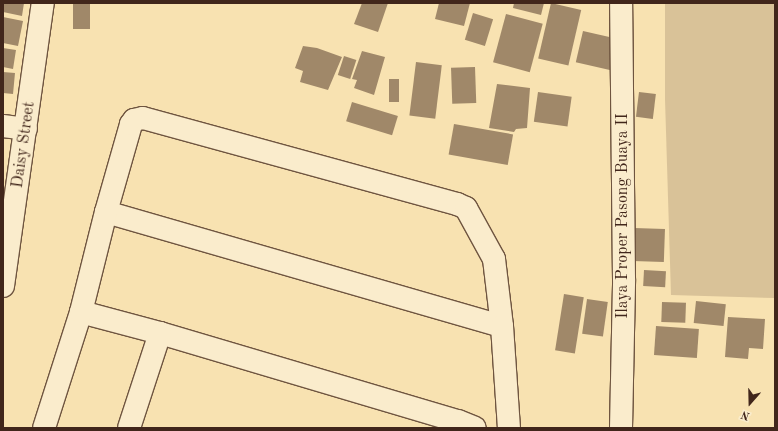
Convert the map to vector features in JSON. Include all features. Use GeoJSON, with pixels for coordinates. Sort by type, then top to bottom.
{"type":"FeatureCollection","features":[{"type":"Feature","properties":{"kind":"street","name":"Daisy Street"},"geometry":{"type":"LineString","coordinates":[[3,286],[43,3]]}},
{"type":"Feature","properties":{"kind":"street","name":"Ilaya Proper Pasong Buaya II"},"geometry":{"type":"LineString","coordinates":[[621,3],[624,279],[621,428]]}},
{"type":"Feature","properties":{"kind":"street"},"geometry":{"type":"LineString","coordinates":[[44,428],[81,312],[106,212],[131,124],[134,120],[143,118],[457,204],[466,208],[494,259],[502,326],[509,428]]}},
{"type":"Feature","properties":{"kind":"street"},"geometry":{"type":"LineString","coordinates":[[3,126],[26,128]]}},
{"type":"Feature","properties":{"kind":"street"},"geometry":{"type":"LineString","coordinates":[[106,212],[502,326]]}},
{"type":"Feature","properties":{"kind":"street"},"geometry":{"type":"LineString","coordinates":[[81,312],[160,333],[463,426]]}},
{"type":"Feature","properties":{"kind":"street"},"geometry":{"type":"LineString","coordinates":[[129,428],[160,333]]}},
{"type":"Feature","properties":{"kind":"shaded area"},"geometry":{"type":"Polygon","coordinates":[[[665,3],[775,3],[775,298],[671,295],[665,99],[665,3]]]}},
{"type":"Feature","properties":{"kind":"building"},"geometry":{"type":"Polygon","coordinates":[[[3,3],[24,3],[22,16],[3,12],[3,3]]]}},
{"type":"Feature","properties":{"kind":"building"},"geometry":{"type":"Polygon","coordinates":[[[73,3],[90,3],[90,29],[73,29],[73,3]]]}},
{"type":"Feature","properties":{"kind":"building"},"geometry":{"type":"Polygon","coordinates":[[[362,3],[388,3],[378,32],[354,24],[362,3]]]}},
{"type":"Feature","properties":{"kind":"building"},"geometry":{"type":"Polygon","coordinates":[[[439,3],[470,3],[464,26],[435,19],[439,3]]]}},
{"type":"Feature","properties":{"kind":"building"},"geometry":{"type":"Polygon","coordinates":[[[514,3],[544,3],[541,15],[513,8],[514,3]]]}},
{"type":"Feature","properties":{"kind":"building"},"geometry":{"type":"Polygon","coordinates":[[[551,3],[581,10],[568,66],[538,59],[551,3]]]}},
{"type":"Feature","properties":{"kind":"building"},"geometry":{"type":"Polygon","coordinates":[[[473,13],[493,19],[485,46],[465,40],[473,13]]]}},
{"type":"Feature","properties":{"kind":"building"},"geometry":{"type":"Polygon","coordinates":[[[506,14],[543,24],[530,72],[493,62],[506,14]]]}},
{"type":"Feature","properties":{"kind":"building"},"geometry":{"type":"Polygon","coordinates":[[[3,17],[23,21],[18,46],[3,43],[3,17]]]}},
{"type":"Feature","properties":{"kind":"building"},"geometry":{"type":"Polygon","coordinates":[[[583,31],[618,39],[611,70],[576,62],[583,31]]]}},
{"type":"Feature","properties":{"kind":"building"},"geometry":{"type":"Polygon","coordinates":[[[303,46],[317,48],[342,57],[328,90],[300,82],[303,71],[295,68],[303,46]]]}},
{"type":"Feature","properties":{"kind":"building"},"geometry":{"type":"Polygon","coordinates":[[[3,48],[16,50],[13,69],[3,67],[3,48]]]}},
{"type":"Feature","properties":{"kind":"building"},"geometry":{"type":"Polygon","coordinates":[[[362,51],[385,57],[374,95],[354,88],[357,80],[352,79],[362,51]]]}},
{"type":"Feature","properties":{"kind":"building"},"geometry":{"type":"Polygon","coordinates":[[[344,56],[356,60],[350,79],[338,75],[344,56]]]}},
{"type":"Feature","properties":{"kind":"building"},"geometry":{"type":"Polygon","coordinates":[[[416,62],[442,65],[435,119],[409,116],[416,62]]]}},
{"type":"Feature","properties":{"kind":"building"},"geometry":{"type":"Polygon","coordinates":[[[475,67],[476,103],[452,104],[451,68],[475,67]]]}},
{"type":"Feature","properties":{"kind":"building"},"geometry":{"type":"Polygon","coordinates":[[[3,72],[15,73],[13,94],[3,93],[3,72]]]}},
{"type":"Feature","properties":{"kind":"building"},"geometry":{"type":"Polygon","coordinates":[[[389,79],[399,79],[399,102],[389,102],[389,79]]]}},
{"type":"Feature","properties":{"kind":"building"},"geometry":{"type":"Polygon","coordinates":[[[497,84],[530,88],[527,128],[516,129],[514,132],[489,128],[497,84]]]}},
{"type":"Feature","properties":{"kind":"building"},"geometry":{"type":"Polygon","coordinates":[[[538,92],[572,97],[567,126],[534,122],[538,92]]]}},
{"type":"Feature","properties":{"kind":"building"},"geometry":{"type":"Polygon","coordinates":[[[639,92],[656,94],[653,119],[636,117],[639,92]]]}},
{"type":"Feature","properties":{"kind":"building"},"geometry":{"type":"Polygon","coordinates":[[[352,102],[398,116],[392,135],[346,121],[352,102]]]}},
{"type":"Feature","properties":{"kind":"building"},"geometry":{"type":"Polygon","coordinates":[[[454,124],[513,134],[508,165],[449,155],[454,124]]]}},
{"type":"Feature","properties":{"kind":"building"},"geometry":{"type":"Polygon","coordinates":[[[634,228],[665,229],[664,262],[633,261],[634,228]]]}},
{"type":"Feature","properties":{"kind":"building"},"geometry":{"type":"Polygon","coordinates":[[[644,270],[666,271],[665,287],[643,286],[644,270]]]}},
{"type":"Feature","properties":{"kind":"building"},"geometry":{"type":"Polygon","coordinates":[[[564,294],[584,297],[575,353],[555,350],[564,294]]]}},
{"type":"Feature","properties":{"kind":"building"},"geometry":{"type":"Polygon","coordinates":[[[587,299],[608,302],[603,337],[582,334],[587,299]]]}},
{"type":"Feature","properties":{"kind":"building"},"geometry":{"type":"Polygon","coordinates":[[[696,301],[726,304],[724,326],[694,323],[696,301]]]}},
{"type":"Feature","properties":{"kind":"building"},"geometry":{"type":"Polygon","coordinates":[[[662,302],[686,303],[685,323],[661,322],[662,302]]]}},
{"type":"Feature","properties":{"kind":"building"},"geometry":{"type":"Polygon","coordinates":[[[728,317],[765,319],[763,349],[749,348],[748,359],[725,357],[728,317]]]}},
{"type":"Feature","properties":{"kind":"building"},"geometry":{"type":"Polygon","coordinates":[[[656,326],[699,329],[697,358],[654,355],[656,326]]]}}]}
